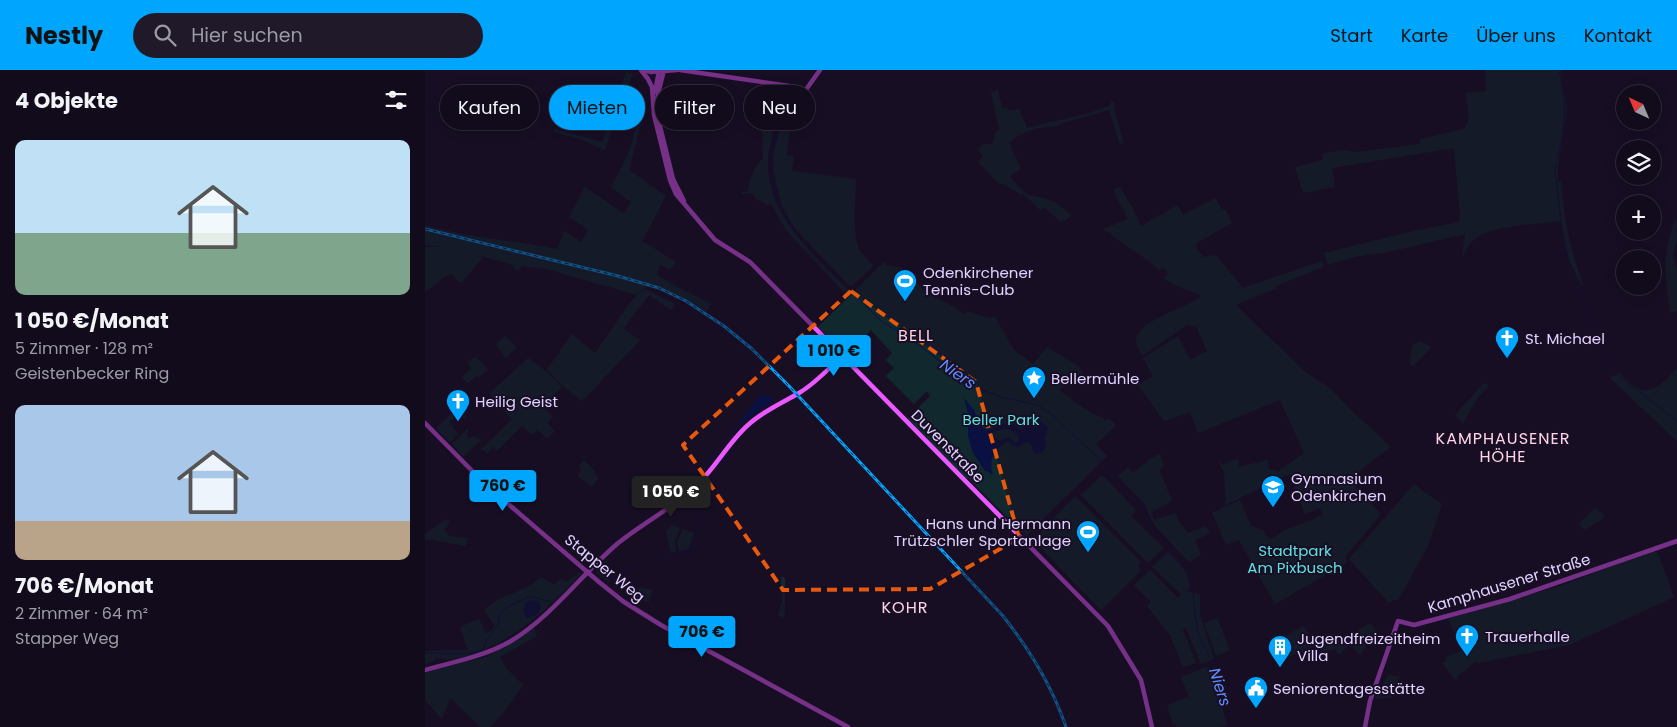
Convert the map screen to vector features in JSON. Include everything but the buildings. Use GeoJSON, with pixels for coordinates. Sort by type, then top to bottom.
{"type":"FeatureCollection","features":[{"type":"Feature","properties":{"kind":"main road"},"geometry":{"type":"LineString","coordinates":[[643,70],[649,72],[678,70],[787,86],[805,91],[819,70]]}},
{"type":"Feature","properties":{"kind":"main road"},"geometry":{"type":"LineString","coordinates":[[643,70],[650,83],[653,101]]}},
{"type":"Feature","properties":{"kind":"main road"},"geometry":{"type":"LineString","coordinates":[[653,101],[662,71]]}},
{"type":"Feature","properties":{"kind":"main road","name":"Duvenstraße"},"geometry":{"type":"LineString","coordinates":[[662,71],[656,101],[657,115],[673,179],[689,208],[715,240],[747,260],[1108,626],[1141,680],[1152,727]]}},
{"type":"Feature","properties":{"kind":"main road","name":"Duvenstraße"},"geometry":{"type":"LineString","coordinates":[[653,101],[654,115],[670,180],[680,200],[689,208]]}},
{"type":"Feature","properties":{"kind":"main road"},"geometry":{"type":"LineString","coordinates":[[425,670],[481,654],[511,640],[549,612],[587,572],[625,538],[693,488],[707,474],[740,433],[754,420],[772,407],[804,390],[842,356]]}},
{"type":"Feature","properties":{"kind":"main road","name":"Stapper Weg"},"geometry":{"type":"LineString","coordinates":[[425,423],[485,484],[624,602],[661,625],[848,727]]}},
{"type":"Feature","properties":{"kind":"main road","name":"Kamphausener Straße"},"geometry":{"type":"LineString","coordinates":[[1365,727],[1370,701],[1398,620],[1414,626],[1511,599],[1677,541]]}},
{"type":"Feature","properties":{"kind":"highlighted area"},"geometry":{"type":"Polygon","coordinates":[[[851,291],[976,382],[1019,538],[930,589],[783,590],[683,445],[851,291]]]}},
{"type":"Feature","properties":{"kind":"green space"},"geometry":{"type":"Polygon","coordinates":[[[1485,70],[1561,70],[1562,93],[1564,94],[1567,110],[1558,165],[1558,181],[1561,182],[1568,233],[1583,283],[1582,286],[1569,262],[1561,221],[1494,230],[1476,238],[1462,256],[1465,234],[1388,252],[1354,257],[1328,265],[1324,253],[1459,222],[1460,214],[1454,148],[1332,168],[1335,187],[1303,193],[1295,167],[1323,160],[1322,154],[1342,150],[1356,152],[1420,144],[1420,139],[1464,129],[1469,119],[1466,93],[1486,91],[1485,70]]]}},
{"type":"Feature","properties":{"kind":"green space"},"geometry":{"type":"Polygon","coordinates":[[[626,72],[633,74],[629,85],[622,85],[626,72]]]}},
{"type":"Feature","properties":{"kind":"green space"},"geometry":{"type":"Polygon","coordinates":[[[998,90],[1002,107],[1007,108],[1009,111],[1019,109],[1027,128],[1089,113],[1111,105],[1111,102],[1115,101],[1114,109],[1124,143],[1120,144],[1109,110],[1062,123],[1058,126],[1026,132],[1010,143],[1021,168],[1010,176],[1018,187],[1028,195],[1056,203],[1072,216],[1061,222],[1044,207],[1040,210],[1023,193],[1020,194],[1001,183],[999,184],[978,162],[983,156],[978,150],[983,144],[993,144],[995,133],[999,129],[991,92],[998,90]]]}},
{"type":"Feature","properties":{"kind":"green space"},"geometry":{"type":"Polygon","coordinates":[[[555,130],[559,130],[602,142],[606,130],[612,130],[605,150],[582,140],[554,132],[555,130]]]}},
{"type":"Feature","properties":{"kind":"green space"},"geometry":{"type":"Polygon","coordinates":[[[635,130],[639,130],[629,170],[666,196],[642,241],[676,262],[670,270],[660,264],[657,275],[711,304],[706,311],[677,295],[649,284],[637,295],[546,269],[522,266],[518,271],[510,264],[455,249],[483,257],[461,283],[450,273],[425,292],[425,247],[443,247],[425,245],[425,225],[474,236],[557,249],[564,231],[581,242],[588,230],[569,217],[585,187],[624,214],[631,202],[611,187],[625,161],[635,130]]]}},
{"type":"Feature","properties":{"kind":"green space"},"geometry":{"type":"Polygon","coordinates":[[[762,130],[773,130],[768,156],[769,179],[775,198],[783,216],[794,232],[848,290],[845,293],[786,230],[771,204],[766,206],[766,204],[755,198],[752,193],[742,194],[742,192],[748,191],[755,169],[763,159],[762,130]]]}},
{"type":"Feature","properties":{"kind":"green space"},"geometry":{"type":"Polygon","coordinates":[[[780,130],[790,130],[787,155],[794,156],[792,171],[856,179],[855,216],[857,244],[860,251],[873,266],[851,287],[798,232],[790,221],[781,203],[774,173],[773,156],[780,130]]]}},
{"type":"Feature","properties":{"kind":"green space","name":"Stadtpark Am Pixbusch"},"geometry":{"type":"Polygon","coordinates":[[[1120,187],[1141,226],[1178,205],[1183,215],[1215,198],[1222,209],[1226,210],[1232,223],[1197,243],[1196,248],[1204,257],[1216,255],[1243,288],[1322,261],[1324,265],[1276,286],[1277,289],[1236,305],[1304,371],[1332,390],[1391,447],[1365,466],[1351,482],[1381,514],[1346,556],[1346,563],[1275,604],[1239,540],[1226,545],[1212,513],[1240,500],[1251,526],[1263,530],[1267,537],[1271,539],[1285,530],[1323,514],[1320,508],[1305,514],[1289,474],[1226,505],[1224,472],[1218,460],[1223,465],[1238,459],[1239,467],[1268,460],[1269,469],[1279,471],[1304,453],[1280,400],[1198,433],[1190,412],[1164,421],[1138,385],[1153,376],[1143,358],[1178,336],[1190,360],[1207,351],[1196,326],[1187,325],[1142,356],[1136,341],[1139,334],[1153,321],[1202,296],[1163,278],[1168,274],[1163,268],[1159,270],[1103,229],[1128,219],[1113,190],[1120,187]]]}},
{"type":"Feature","properties":{"kind":"green space"},"geometry":{"type":"Polygon","coordinates":[[[1676,218],[1677,240],[1673,255],[1677,271],[1677,311],[1670,313],[1666,265],[1668,243],[1676,218]]]}},
{"type":"Feature","properties":{"kind":"green space","name":"Beller Park"},"geometry":{"type":"Polygon","coordinates":[[[884,262],[887,265],[902,268],[926,293],[964,314],[966,311],[989,318],[995,317],[1014,350],[1033,364],[1047,347],[1080,367],[1083,373],[1059,390],[1091,413],[1103,418],[1105,421],[1109,418],[1116,425],[1096,444],[1107,456],[1026,536],[968,478],[964,478],[907,419],[930,396],[927,391],[914,404],[886,376],[894,368],[886,360],[892,353],[871,330],[846,354],[818,327],[884,262]]]}},
{"type":"Feature","properties":{"kind":"green space"},"geometry":{"type":"Polygon","coordinates":[[[645,289],[675,304],[671,310],[649,295],[624,329],[640,340],[582,401],[563,386],[547,369],[548,367],[572,334],[595,353],[631,301],[645,289]]]}},
{"type":"Feature","properties":{"kind":"green space"},"geometry":{"type":"Polygon","coordinates":[[[505,336],[517,347],[506,358],[496,345],[505,336]]]}},
{"type":"Feature","properties":{"kind":"green space"},"geometry":{"type":"Polygon","coordinates":[[[1420,341],[1432,347],[1411,366],[1410,359],[1413,344],[1420,341]]]}},
{"type":"Feature","properties":{"kind":"green space"},"geometry":{"type":"Polygon","coordinates":[[[476,357],[488,370],[468,383],[462,377],[471,368],[467,362],[476,357]]]}},
{"type":"Feature","properties":{"kind":"green space"},"geometry":{"type":"Polygon","coordinates":[[[528,358],[548,372],[562,387],[543,406],[553,417],[547,423],[555,431],[547,439],[537,429],[532,435],[522,426],[497,451],[493,447],[487,453],[481,449],[512,419],[491,397],[490,393],[528,358]]]}},
{"type":"Feature","properties":{"kind":"green space"},"geometry":{"type":"Polygon","coordinates":[[[1677,368],[1677,441],[1610,378],[1619,373],[1635,387],[1646,390],[1657,387],[1677,368]]]}},
{"type":"Feature","properties":{"kind":"green space"},"geometry":{"type":"Polygon","coordinates":[[[1484,383],[1488,387],[1477,398],[1463,424],[1455,415],[1484,383]]]}},
{"type":"Feature","properties":{"kind":"green space"},"geometry":{"type":"Polygon","coordinates":[[[460,410],[466,417],[464,419],[459,414],[450,421],[458,435],[455,435],[455,438],[449,442],[436,428],[450,415],[460,410]]]}},
{"type":"Feature","properties":{"kind":"green space"},"geometry":{"type":"Polygon","coordinates":[[[467,429],[469,431],[466,434],[469,439],[474,436],[481,440],[463,457],[452,444],[467,429]]]}},
{"type":"Feature","properties":{"kind":"green space"},"geometry":{"type":"Polygon","coordinates":[[[1160,454],[1164,466],[1159,469],[1172,501],[1151,513],[1154,520],[1176,513],[1179,522],[1188,533],[1206,526],[1210,533],[1195,540],[1201,555],[1189,562],[1155,526],[1144,503],[1118,476],[1128,467],[1133,473],[1151,458],[1160,454]]]}},
{"type":"Feature","properties":{"kind":"green space"},"geometry":{"type":"Polygon","coordinates":[[[584,460],[599,478],[592,486],[580,478],[578,474],[581,470],[579,465],[584,460]]]}},
{"type":"Feature","properties":{"kind":"green space"},"geometry":{"type":"Polygon","coordinates":[[[1102,475],[1136,510],[1131,516],[1164,548],[1148,563],[1081,495],[1102,475]]]}},
{"type":"Feature","properties":{"kind":"green space"},"geometry":{"type":"Polygon","coordinates":[[[1414,484],[1442,504],[1428,546],[1398,600],[1392,600],[1389,603],[1349,559],[1414,484]]]}},
{"type":"Feature","properties":{"kind":"green space","name":"Hans und Hermann Trützschler Sportanlage"},"geometry":{"type":"Polygon","coordinates":[[[1075,496],[1141,562],[1138,566],[1141,570],[1101,610],[1036,543],[1038,540],[1036,538],[1075,496]]]}},
{"type":"Feature","properties":{"kind":"green space"},"geometry":{"type":"Polygon","coordinates":[[[1594,508],[1605,516],[1584,530],[1579,524],[1594,508]]]}},
{"type":"Feature","properties":{"kind":"green space"},"geometry":{"type":"Polygon","coordinates":[[[446,519],[450,522],[444,530],[450,536],[468,538],[465,546],[425,540],[425,534],[446,519]]]}},
{"type":"Feature","properties":{"kind":"green space"},"geometry":{"type":"Polygon","coordinates":[[[672,525],[680,528],[675,541],[676,551],[671,553],[666,531],[672,525]]]}},
{"type":"Feature","properties":{"kind":"green space"},"geometry":{"type":"Polygon","coordinates":[[[683,529],[694,533],[688,549],[679,551],[677,542],[683,529]]]}},
{"type":"Feature","properties":{"kind":"green space"},"geometry":{"type":"Polygon","coordinates":[[[580,542],[596,555],[586,562],[571,551],[580,542]]]}},
{"type":"Feature","properties":{"kind":"green space"},"geometry":{"type":"Polygon","coordinates":[[[1653,551],[1658,553],[1674,597],[1569,645],[1478,663],[1475,662],[1457,677],[1456,681],[1442,663],[1446,661],[1446,657],[1462,651],[1448,619],[1560,586],[1653,551]]]}},
{"type":"Feature","properties":{"kind":"green space"},"geometry":{"type":"Polygon","coordinates":[[[1168,552],[1185,571],[1190,586],[1186,591],[1200,594],[1200,615],[1214,659],[1201,664],[1186,628],[1172,634],[1183,630],[1196,663],[1183,667],[1170,635],[1147,606],[1151,602],[1134,585],[1150,570],[1178,598],[1181,594],[1152,567],[1168,552]]]}},
{"type":"Feature","properties":{"kind":"green space"},"geometry":{"type":"Polygon","coordinates":[[[607,559],[609,582],[597,573],[597,569],[607,559]]]}},
{"type":"Feature","properties":{"kind":"green space"},"geometry":{"type":"Polygon","coordinates":[[[579,572],[581,574],[556,599],[529,623],[514,633],[482,650],[454,659],[435,658],[433,662],[425,665],[425,651],[468,650],[460,627],[479,619],[486,633],[492,630],[494,625],[484,610],[497,600],[530,586],[541,577],[554,585],[561,579],[566,582],[579,572]]]}},
{"type":"Feature","properties":{"kind":"green space"},"geometry":{"type":"Polygon","coordinates":[[[781,577],[785,579],[784,618],[778,615],[782,601],[781,577]]]}},
{"type":"Feature","properties":{"kind":"green space"},"geometry":{"type":"Polygon","coordinates":[[[638,588],[652,589],[649,602],[640,600],[639,606],[632,602],[631,599],[638,588]]]}},
{"type":"Feature","properties":{"kind":"green space"},"geometry":{"type":"Polygon","coordinates":[[[1217,618],[1230,650],[1216,656],[1204,623],[1217,618]]]}},
{"type":"Feature","properties":{"kind":"green space"},"geometry":{"type":"Polygon","coordinates":[[[1368,624],[1371,624],[1377,631],[1360,655],[1350,644],[1339,655],[1335,649],[1323,653],[1316,642],[1325,637],[1324,634],[1327,633],[1328,636],[1334,633],[1340,642],[1368,624]]]}},
{"type":"Feature","properties":{"kind":"green space"},"geometry":{"type":"Polygon","coordinates":[[[1304,626],[1316,646],[1288,657],[1278,640],[1304,626]]]}},
{"type":"Feature","properties":{"kind":"green space"},"geometry":{"type":"Polygon","coordinates":[[[534,628],[537,636],[500,657],[507,669],[523,685],[505,711],[490,727],[481,727],[450,698],[442,719],[425,700],[425,672],[486,657],[534,628]]]}},
{"type":"Feature","properties":{"kind":"green space"},"geometry":{"type":"Polygon","coordinates":[[[1206,667],[1210,668],[1227,725],[1221,727],[1177,727],[1175,724],[1173,725],[1167,705],[1189,697],[1181,677],[1206,667]]]}},
{"type":"Feature","properties":{"kind":"green space"},"geometry":{"type":"Polygon","coordinates":[[[1388,675],[1401,677],[1396,680],[1402,684],[1391,698],[1375,699],[1378,694],[1375,693],[1378,692],[1388,675]]]}},
{"type":"Feature","properties":{"kind":"shaded area"},"geometry":{"type":"Polygon","coordinates":[[[763,394],[773,398],[773,401],[743,422],[742,419],[756,400],[763,394]]]}},
{"type":"Feature","properties":{"kind":"shaded area"},"geometry":{"type":"Polygon","coordinates":[[[964,398],[974,410],[980,426],[984,429],[989,430],[1010,422],[1020,429],[1034,419],[1043,422],[1048,428],[1044,451],[1036,454],[1027,442],[1017,447],[1008,441],[999,447],[993,455],[991,464],[993,475],[985,471],[973,453],[968,436],[968,414],[964,398]],[[1006,429],[994,431],[992,436],[1000,441],[1008,437],[1015,442],[1019,441],[1017,434],[1006,429]]]}},
{"type":"Feature","properties":{"kind":"shaded area"},"geometry":{"type":"Polygon","coordinates":[[[531,600],[539,601],[541,609],[536,615],[526,619],[523,609],[527,602],[531,600]]]}},
{"type":"Feature","properties":{"kind":"waterway","name":"Niers"},"geometry":{"type":"LineString","coordinates":[[788,84],[789,70]]}},
{"type":"Feature","properties":{"kind":"waterway"},"geometry":{"type":"LineString","coordinates":[[1559,70],[1562,84]]}},
{"type":"Feature","properties":{"kind":"waterway"},"geometry":{"type":"LineString","coordinates":[[1557,160],[1564,125],[1563,90]]}},
{"type":"Feature","properties":{"kind":"waterway","name":"Niers"},"geometry":{"type":"LineString","coordinates":[[777,130],[771,154],[771,165],[777,196],[791,226],[880,320],[920,346],[973,387],[1001,397],[1038,405],[1050,413],[1101,461],[1139,501],[1151,526],[1185,564],[1192,577],[1195,615],[1199,635],[1216,671],[1233,727]]}},
{"type":"Feature","properties":{"kind":"waterway"},"geometry":{"type":"LineString","coordinates":[[1556,164],[1555,170],[1563,236],[1569,261],[1581,287],[1587,310],[1604,351],[1619,376],[1677,421]]}},
{"type":"Feature","properties":{"kind":"waterway"},"geometry":{"type":"LineString","coordinates":[[729,436],[745,412]]}},
{"type":"Feature","properties":{"kind":"waterway"},"geometry":{"type":"LineString","coordinates":[[737,431],[741,422]]}},
{"type":"Feature","properties":{"kind":"waterway"},"geometry":{"type":"LineString","coordinates":[[610,542],[640,514],[656,509],[673,496],[704,466],[726,440]]}},
{"type":"Feature","properties":{"kind":"waterway"},"geometry":{"type":"LineString","coordinates":[[718,464],[731,455],[733,450]]}},
{"type":"Feature","properties":{"kind":"waterway"},"geometry":{"type":"LineString","coordinates":[[1316,485],[1318,493]]}},
{"type":"Feature","properties":{"kind":"waterway"},"geometry":{"type":"LineString","coordinates":[[652,563],[658,558],[691,550],[704,512]]}},
{"type":"Feature","properties":{"kind":"waterway"},"geometry":{"type":"LineString","coordinates":[[609,580],[624,571],[637,567]]}},
{"type":"Feature","properties":{"kind":"waterway"},"geometry":{"type":"LineString","coordinates":[[561,604],[592,598],[599,591]]}},
{"type":"Feature","properties":{"kind":"waterway"},"geometry":{"type":"LineString","coordinates":[[425,653],[457,654],[473,653],[481,650],[498,624],[499,617],[504,609],[530,596],[554,603]]}},
{"type":"Feature","properties":{"kind":"railway"},"geometry":{"type":"LineString","coordinates":[[425,229],[618,276],[659,288],[686,301],[724,326],[752,349],[789,386],[1003,616],[1039,669],[1054,697],[1066,727]]}},
{"type":"Feature","properties":{"kind":"place","name":"Odenkirchener Tennis-Club"},"geometry":{"type":"Point","coordinates":[905,302]}},
{"type":"Feature","properties":{"kind":"place","name":"St. Michael"},"geometry":{"type":"Point","coordinates":[1507,359]}},
{"type":"Feature","properties":{"kind":"place","name":"Bellermühle"},"geometry":{"type":"Point","coordinates":[1034,399]}},
{"type":"Feature","properties":{"kind":"place","name":"Heilig Geist"},"geometry":{"type":"Point","coordinates":[458,422]}},
{"type":"Feature","properties":{"kind":"place","name":"Gymnasium Odenkirchen"},"geometry":{"type":"Point","coordinates":[1273,508]}},
{"type":"Feature","properties":{"kind":"place","name":"Hans und Hermann Trützschler Sportanlage"},"geometry":{"type":"Point","coordinates":[1088,553]}},
{"type":"Feature","properties":{"kind":"place","name":"Trauerhalle"},"geometry":{"type":"Point","coordinates":[1467,657]}},
{"type":"Feature","properties":{"kind":"place","name":"Jugendfreizeitheim Villa"},"geometry":{"type":"Point","coordinates":[1280,668]}},
{"type":"Feature","properties":{"kind":"place","name":"Seniorentagesstätte"},"geometry":{"type":"Point","coordinates":[1256,709]}},
{"type":"Feature","properties":{"kind":"district","name":"BELL"},"geometry":{"type":"Point","coordinates":[916,335]}},
{"type":"Feature","properties":{"kind":"district","name":"KAMPHAUSENER HÖHE"},"geometry":{"type":"Point","coordinates":[1503,447]}},
{"type":"Feature","properties":{"kind":"district","name":"KOHR"},"geometry":{"type":"Point","coordinates":[905,607]}}]}
